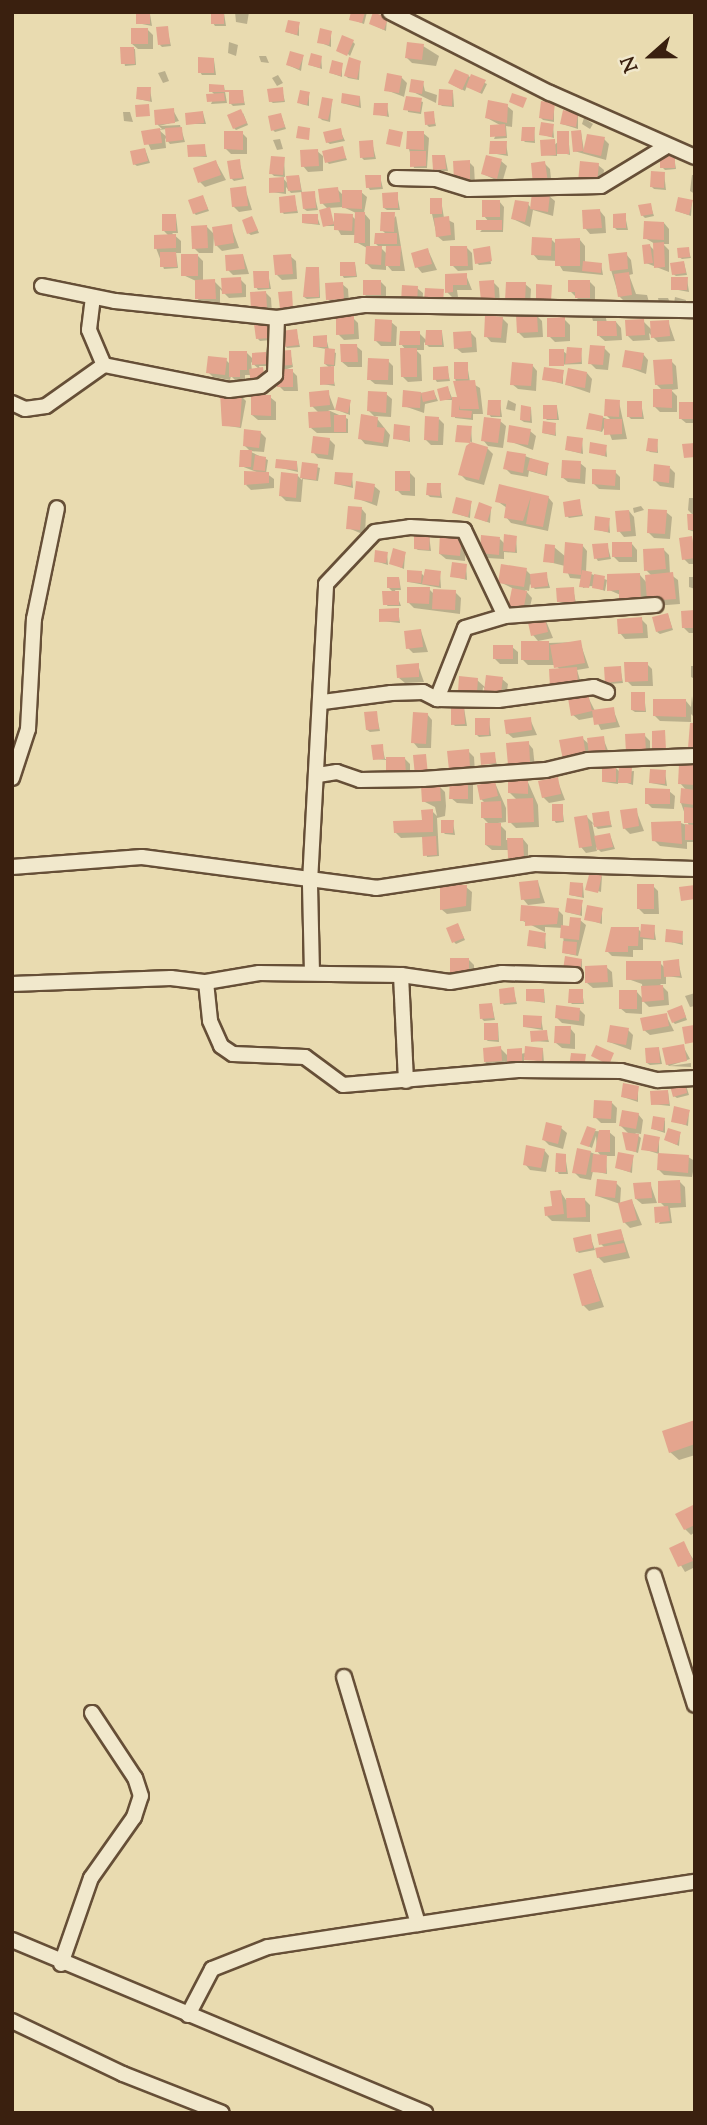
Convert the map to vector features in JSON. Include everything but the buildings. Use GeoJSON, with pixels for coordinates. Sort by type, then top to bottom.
{"type":"FeatureCollection","features":[{"type":"Feature","properties":{"kind":"street"},"geometry":{"type":"LineString","coordinates":[[390,12],[695,157]]}},
{"type":"Feature","properties":{"kind":"street"},"geometry":{"type":"LineString","coordinates":[[396,178],[436,179],[470,188],[601,186],[667,146]]}},
{"type":"Feature","properties":{"kind":"street"},"geometry":{"type":"LineString","coordinates":[[42,286],[93,297],[277,318],[364,305],[695,310]]}},
{"type":"Feature","properties":{"kind":"street"},"geometry":{"type":"LineString","coordinates":[[93,297],[89,330],[94,349],[104,365]]}},
{"type":"Feature","properties":{"kind":"street"},"geometry":{"type":"LineString","coordinates":[[12,403],[25,409],[46,406],[104,365],[179,376],[211,387],[261,386],[275,375],[277,318]]}},
{"type":"Feature","properties":{"kind":"street"},"geometry":{"type":"LineString","coordinates":[[12,778],[28,729],[34,619],[57,508]]}},
{"type":"Feature","properties":{"kind":"street"},"geometry":{"type":"LineString","coordinates":[[312,973],[310,881],[323,702],[322,602],[326,584],[375,532],[410,527],[464,530],[505,616]]}},
{"type":"Feature","properties":{"kind":"street"},"geometry":{"type":"LineString","coordinates":[[437,699],[466,628],[505,616],[656,605]]}},
{"type":"Feature","properties":{"kind":"street"},"geometry":{"type":"LineString","coordinates":[[323,702],[423,692],[437,699],[498,699],[594,687],[607,692]]}},
{"type":"Feature","properties":{"kind":"street"},"geometry":{"type":"LineString","coordinates":[[318,775],[337,772],[360,780],[423,779],[546,770],[588,760],[695,756]]}},
{"type":"Feature","properties":{"kind":"street"},"geometry":{"type":"LineString","coordinates":[[12,867],[142,857],[376,888],[534,864],[695,869]]}},
{"type":"Feature","properties":{"kind":"street"},"geometry":{"type":"LineString","coordinates":[[12,984],[172,978],[206,982],[259,972],[401,975],[450,982],[502,973],[575,975]]}},
{"type":"Feature","properties":{"kind":"street"},"geometry":{"type":"LineString","coordinates":[[401,975],[406,1081]]}},
{"type":"Feature","properties":{"kind":"street"},"geometry":{"type":"LineString","coordinates":[[206,982],[215,1037],[233,1054],[296,1054],[343,1085],[518,1070],[621,1071],[658,1080],[695,1078]]}},
{"type":"Feature","properties":{"kind":"street"},"geometry":{"type":"LineString","coordinates":[[654,1576],[695,1705]]}},
{"type":"Feature","properties":{"kind":"street"},"geometry":{"type":"LineString","coordinates":[[344,1677],[418,1924]]}},
{"type":"Feature","properties":{"kind":"street"},"geometry":{"type":"LineString","coordinates":[[61,1964],[91,1878],[134,1817],[141,1796],[135,1778],[92,1713]]}},
{"type":"Feature","properties":{"kind":"street"},"geometry":{"type":"LineString","coordinates":[[188,2015],[212,1969],[268,1947],[695,1882]]}},
{"type":"Feature","properties":{"kind":"street"},"geometry":{"type":"LineString","coordinates":[[12,1940],[61,1964],[419,2112]]}},
{"type":"Feature","properties":{"kind":"street"},"geometry":{"type":"LineString","coordinates":[[12,2021],[124,2074],[222,2113]]}}]}
